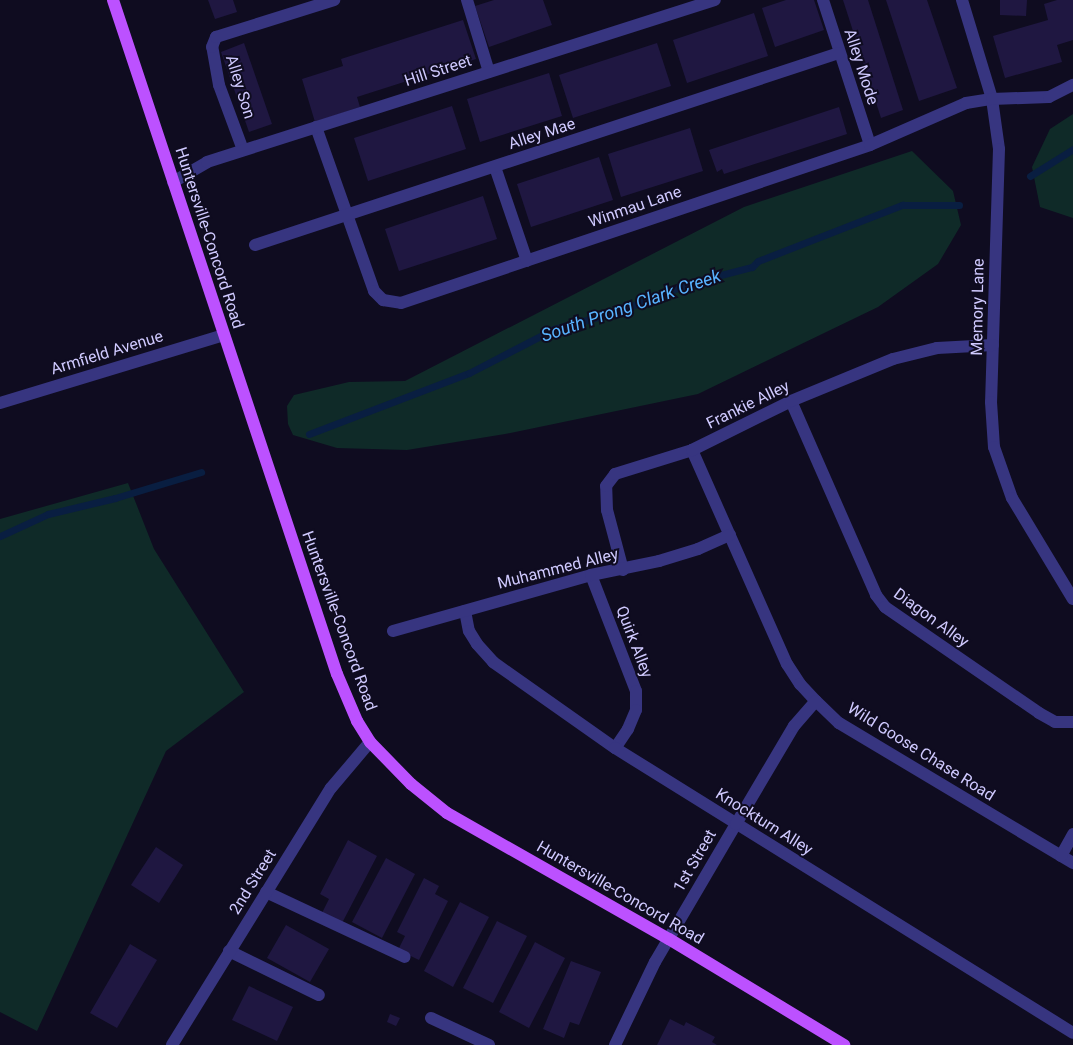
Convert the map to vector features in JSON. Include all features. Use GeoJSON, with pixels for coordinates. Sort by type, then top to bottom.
{"type":"FeatureCollection","features":[{"type":"Feature","properties":{"kind":"main road","name":"Huntersville-Concord Road"},"geometry":{"type":"LineString","coordinates":[[113,0],[338,674],[357,721],[370,742],[411,784],[447,813],[669,939],[844,1045]]}},
{"type":"Feature","properties":{"kind":"street","name":"Alley Son"},"geometry":{"type":"LineString","coordinates":[[243,150],[219,85],[212,47],[216,37],[334,0]]}},
{"type":"Feature","properties":{"kind":"street"},"geometry":{"type":"LineString","coordinates":[[467,0],[489,72]]}},
{"type":"Feature","properties":{"kind":"street","name":"Hill Street"},"geometry":{"type":"LineString","coordinates":[[174,182],[207,162],[715,0]]}},
{"type":"Feature","properties":{"kind":"street","name":"Alley Mode"},"geometry":{"type":"LineString","coordinates":[[824,0],[839,53],[870,144]]}},
{"type":"Feature","properties":{"kind":"street","name":"Memory Lane"},"geometry":{"type":"LineString","coordinates":[[962,0],[992,99],[999,149],[991,402],[994,447],[1004,480],[1012,498],[1073,599]]}},
{"type":"Feature","properties":{"kind":"street","name":"Alley Mae"},"geometry":{"type":"LineString","coordinates":[[256,245],[839,53]]}},
{"type":"Feature","properties":{"kind":"street","name":"Winmau Lane"},"geometry":{"type":"LineString","coordinates":[[316,127],[374,291],[384,300],[401,304],[870,144],[966,102],[1049,97],[1073,85]]}},
{"type":"Feature","properties":{"kind":"street"},"geometry":{"type":"LineString","coordinates":[[495,167],[527,260]]}},
{"type":"Feature","properties":{"kind":"street","name":"Armfield Avenue"},"geometry":{"type":"LineString","coordinates":[[0,403],[224,335]]}},
{"type":"Feature","properties":{"kind":"street","name":"Frankie Alley"},"geometry":{"type":"LineString","coordinates":[[623,570],[607,510],[606,486],[615,474],[640,464],[692,450],[791,401],[893,359],[937,348],[993,345]]}},
{"type":"Feature","properties":{"kind":"street","name":"Diagon Alley"},"geometry":{"type":"LineString","coordinates":[[791,401],[876,595],[885,607],[1039,713],[1055,722],[1073,722]]}},
{"type":"Feature","properties":{"kind":"street","name":"Wild Goose Chase Road"},"geometry":{"type":"LineString","coordinates":[[692,450],[787,664],[800,684],[839,722],[1073,863]]}},
{"type":"Feature","properties":{"kind":"street","name":"Muhammed Alley"},"geometry":{"type":"LineString","coordinates":[[392,631],[591,575],[623,570],[698,549],[730,535]]}},
{"type":"Feature","properties":{"kind":"street","name":"Quirk Alley"},"geometry":{"type":"LineString","coordinates":[[591,575],[636,691],[636,710],[628,730],[615,748]]}},
{"type":"Feature","properties":{"kind":"street","name":"Knockturn Alley"},"geometry":{"type":"LineString","coordinates":[[465,611],[469,630],[477,644],[493,662],[615,748],[1073,1033]]}},
{"type":"Feature","properties":{"kind":"street","name":"1st Street"},"geometry":{"type":"LineString","coordinates":[[615,1045],[669,939],[736,824],[794,726],[816,701]]}},
{"type":"Feature","properties":{"kind":"street","name":"2nd Street"},"geometry":{"type":"LineString","coordinates":[[172,1045],[331,788],[370,742]]}},
{"type":"Feature","properties":{"kind":"street"},"geometry":{"type":"LineString","coordinates":[[1061,856],[1073,834]]}},
{"type":"Feature","properties":{"kind":"street"},"geometry":{"type":"LineString","coordinates":[[266,892],[405,957]]}},
{"type":"Feature","properties":{"kind":"street"},"geometry":{"type":"LineString","coordinates":[[229,951],[319,995]]}},
{"type":"Feature","properties":{"kind":"street"},"geometry":{"type":"LineString","coordinates":[[431,1018],[488,1045]]}},
{"type":"Feature","properties":{"kind":"green space"},"geometry":{"type":"Polygon","coordinates":[[[1073,114],[1073,218],[1040,207],[1032,167],[1050,129],[1073,114]]]}},
{"type":"Feature","properties":{"kind":"green space"},"geometry":{"type":"Polygon","coordinates":[[[912,151],[953,191],[961,225],[938,264],[878,307],[698,394],[505,434],[407,450],[337,448],[293,435],[288,424],[287,406],[294,395],[349,382],[405,381],[744,207],[912,151]]]}},
{"type":"Feature","properties":{"kind":"green space"},"geometry":{"type":"Polygon","coordinates":[[[128,483],[154,549],[244,692],[166,751],[37,1031],[0,1012],[0,519],[128,483]]]}},
{"type":"Feature","properties":{"kind":"building"},"geometry":{"type":"Polygon","coordinates":[[[208,0],[233,0],[237,12],[215,19],[208,0]]]}},
{"type":"Feature","properties":{"kind":"building"},"geometry":{"type":"Polygon","coordinates":[[[494,0],[543,0],[552,25],[489,47],[475,6],[494,0]]]}},
{"type":"Feature","properties":{"kind":"building"},"geometry":{"type":"Polygon","coordinates":[[[786,0],[814,0],[824,30],[775,47],[762,8],[786,0]]]}},
{"type":"Feature","properties":{"kind":"building"},"geometry":{"type":"Polygon","coordinates":[[[843,0],[868,0],[903,110],[881,118],[843,0]]]}},
{"type":"Feature","properties":{"kind":"building"},"geometry":{"type":"Polygon","coordinates":[[[886,0],[927,0],[957,88],[919,101],[886,0]]]}},
{"type":"Feature","properties":{"kind":"building"},"geometry":{"type":"Polygon","coordinates":[[[1000,0],[1027,0],[1026,16],[1000,15],[1000,0]]]}},
{"type":"Feature","properties":{"kind":"building"},"geometry":{"type":"Polygon","coordinates":[[[1057,0],[1073,0],[1073,40],[1057,45],[1062,62],[1005,78],[993,36],[1048,20],[1044,4],[1057,0]]]}},
{"type":"Feature","properties":{"kind":"building"},"geometry":{"type":"Polygon","coordinates":[[[754,13],[768,56],[687,83],[673,40],[754,13]]]}},
{"type":"Feature","properties":{"kind":"building"},"geometry":{"type":"Polygon","coordinates":[[[463,20],[476,59],[357,97],[360,107],[315,122],[302,79],[343,66],[341,59],[463,20]]]}},
{"type":"Feature","properties":{"kind":"building"},"geometry":{"type":"Polygon","coordinates":[[[244,43],[272,124],[249,132],[221,52],[244,43]]]}},
{"type":"Feature","properties":{"kind":"building"},"geometry":{"type":"Polygon","coordinates":[[[657,43],[671,86],[573,118],[559,75],[657,43]]]}},
{"type":"Feature","properties":{"kind":"building"},"geometry":{"type":"Polygon","coordinates":[[[549,73],[562,116],[480,142],[467,99],[549,73]]]}},
{"type":"Feature","properties":{"kind":"building"},"geometry":{"type":"Polygon","coordinates":[[[452,106],[466,149],[368,181],[354,138],[452,106]]]}},
{"type":"Feature","properties":{"kind":"building"},"geometry":{"type":"Polygon","coordinates":[[[839,107],[847,134],[724,174],[722,169],[717,172],[709,150],[839,107]]]}},
{"type":"Feature","properties":{"kind":"building"},"geometry":{"type":"Polygon","coordinates":[[[690,128],[703,171],[621,197],[608,154],[690,128]]]}},
{"type":"Feature","properties":{"kind":"building"},"geometry":{"type":"Polygon","coordinates":[[[599,157],[613,200],[531,227],[517,184],[599,157]]]}},
{"type":"Feature","properties":{"kind":"building"},"geometry":{"type":"Polygon","coordinates":[[[483,196],[497,239],[399,271],[385,229],[483,196]]]}},
{"type":"Feature","properties":{"kind":"building"},"geometry":{"type":"Polygon","coordinates":[[[348,840],[377,856],[341,925],[321,915],[329,899],[320,894],[348,840]]]}},
{"type":"Feature","properties":{"kind":"building"},"geometry":{"type":"Polygon","coordinates":[[[156,847],[183,865],[159,903],[131,885],[156,847]]]}},
{"type":"Feature","properties":{"kind":"building"},"geometry":{"type":"Polygon","coordinates":[[[386,858],[415,874],[382,938],[352,922],[386,858]]]}},
{"type":"Feature","properties":{"kind":"building"},"geometry":{"type":"Polygon","coordinates":[[[424,878],[439,886],[435,894],[448,901],[419,960],[398,950],[405,936],[397,932],[424,878]]]}},
{"type":"Feature","properties":{"kind":"building"},"geometry":{"type":"Polygon","coordinates":[[[460,902],[489,917],[453,987],[424,971],[460,902]]]}},
{"type":"Feature","properties":{"kind":"building"},"geometry":{"type":"Polygon","coordinates":[[[497,921],[527,936],[493,1003],[463,988],[497,921]]]}},
{"type":"Feature","properties":{"kind":"building"},"geometry":{"type":"Polygon","coordinates":[[[286,925],[329,949],[310,982],[267,958],[286,925]]]}},
{"type":"Feature","properties":{"kind":"building"},"geometry":{"type":"Polygon","coordinates":[[[535,942],[565,958],[529,1028],[499,1012],[535,942]]]}},
{"type":"Feature","properties":{"kind":"building"},"geometry":{"type":"Polygon","coordinates":[[[130,944],[157,960],[117,1028],[90,1013],[130,944]]]}},
{"type":"Feature","properties":{"kind":"building"},"geometry":{"type":"Polygon","coordinates":[[[571,961],[601,972],[579,1025],[570,1022],[564,1038],[543,1029],[571,961]]]}},
{"type":"Feature","properties":{"kind":"building"},"geometry":{"type":"Polygon","coordinates":[[[249,986],[293,1007],[277,1041],[232,1020],[249,986]]]}},
{"type":"Feature","properties":{"kind":"building"},"geometry":{"type":"Polygon","coordinates":[[[390,1014],[400,1018],[396,1026],[387,1022],[390,1014]]]}},
{"type":"Feature","properties":{"kind":"building"},"geometry":{"type":"Polygon","coordinates":[[[670,1019],[684,1026],[686,1022],[715,1037],[712,1042],[717,1045],[657,1045],[670,1019]]]}},
{"type":"Feature","properties":{"kind":"waterway","name":"South Prong Clark Creek"},"geometry":{"type":"LineString","coordinates":[[1030,176],[1073,149]]}},
{"type":"Feature","properties":{"kind":"waterway","name":"South Prong Clark Creek"},"geometry":{"type":"LineString","coordinates":[[309,434],[469,373],[554,329],[616,312],[690,283],[752,267],[758,261],[902,205],[959,205]]}},
{"type":"Feature","properties":{"kind":"waterway","name":"South Prong Clark Creek"},"geometry":{"type":"LineString","coordinates":[[0,536],[48,514],[115,498],[201,472]]}}]}
